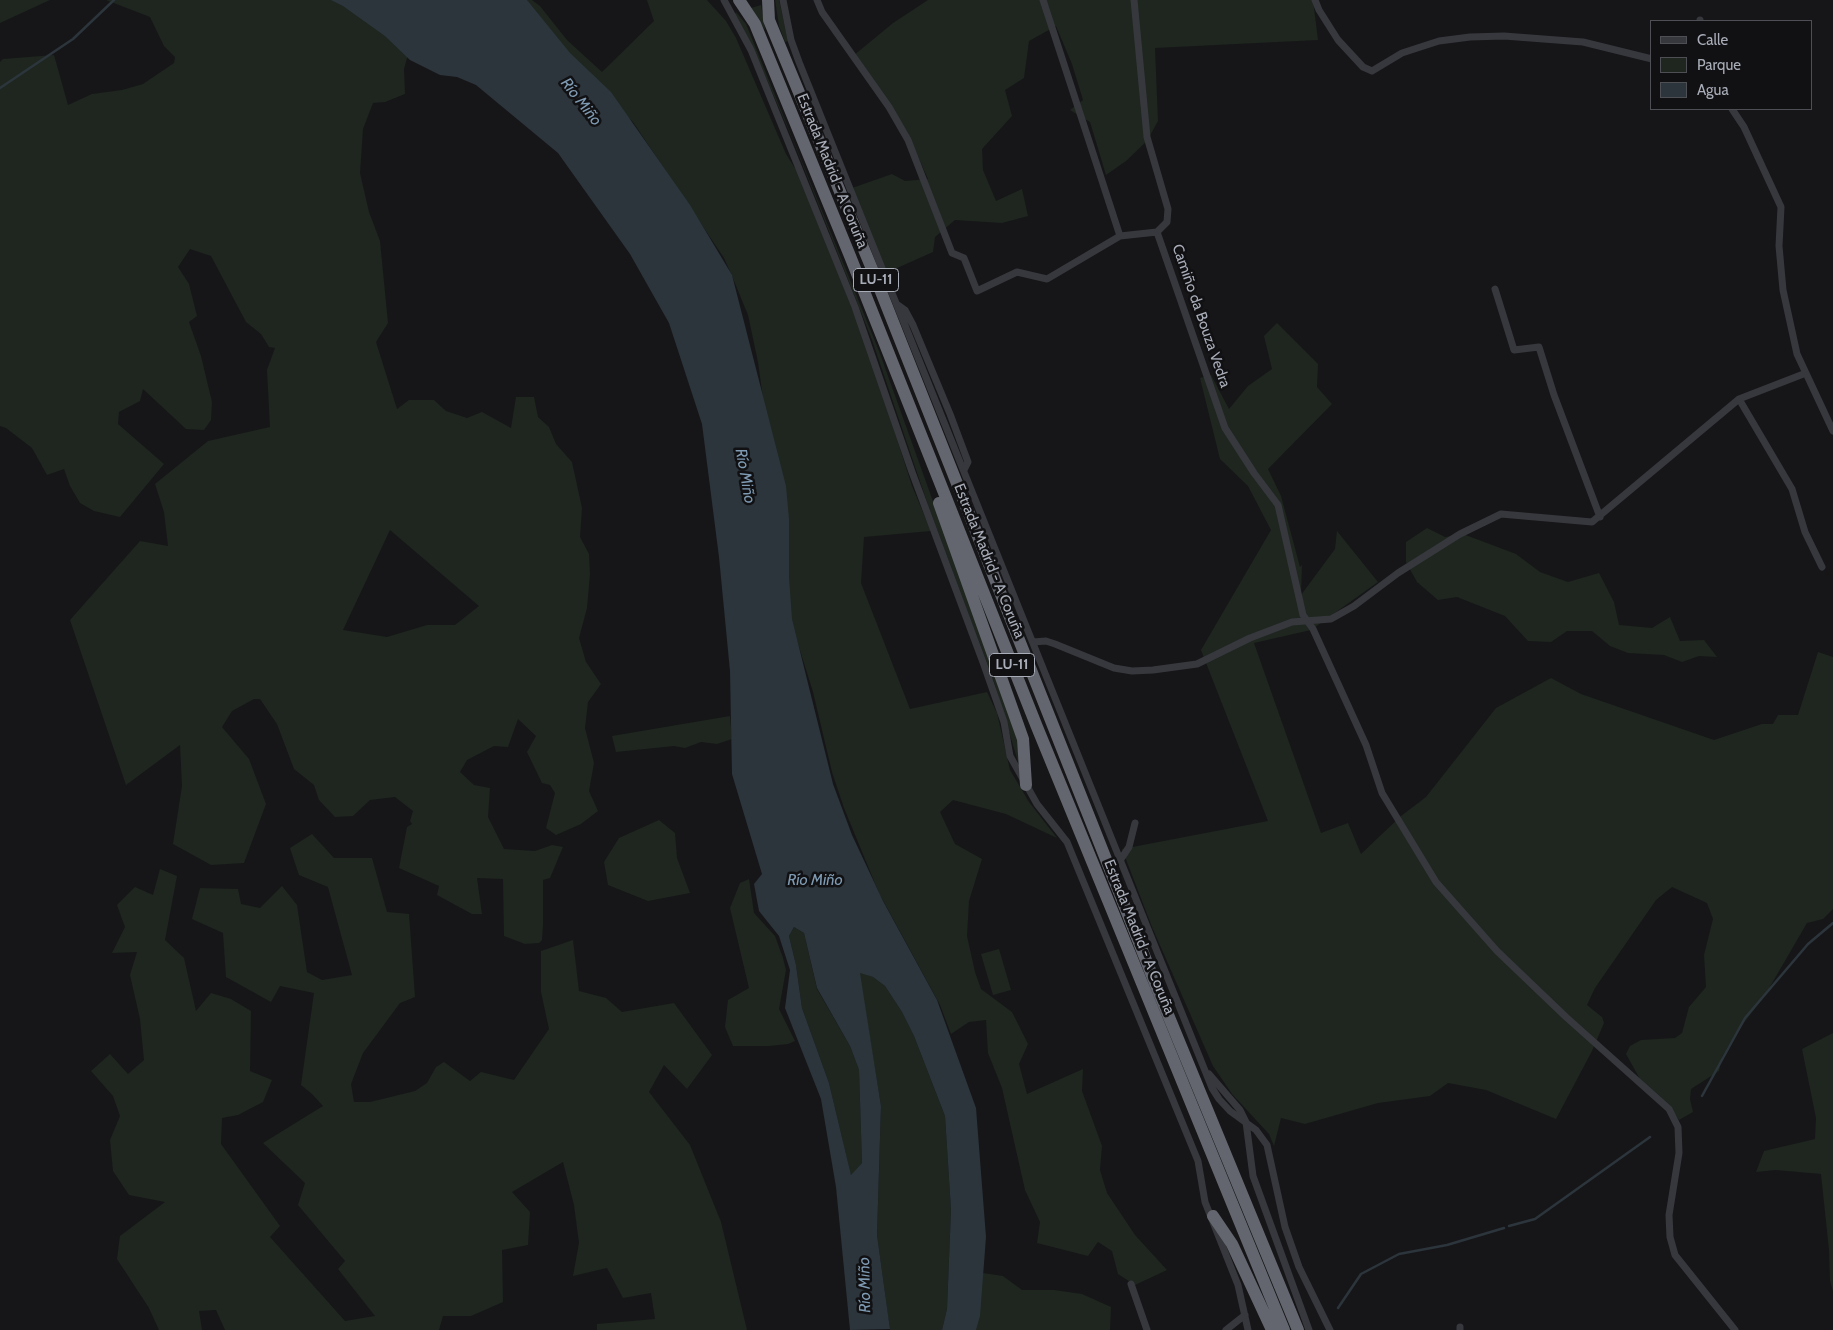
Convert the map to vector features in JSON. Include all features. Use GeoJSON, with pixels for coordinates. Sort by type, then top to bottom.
{"type":"FeatureCollection","features":[{"type":"Feature","properties":{"kind":"highway","name":"Estrada Madrid - A Coruña"},"geometry":{"type":"LineString","coordinates":[[739,0],[746,0]]}},
{"type":"Feature","properties":{"kind":"highway","name":"Estrada Madrid - A Coruña"},"geometry":{"type":"LineString","coordinates":[[739,0],[755,24],[1142,986],[1284,1330]]}},
{"type":"Feature","properties":{"kind":"highway","name":"Estrada Madrid - A Coruña"},"geometry":{"type":"LineString","coordinates":[[768,0],[769,20],[772,29],[872,270],[1157,988],[1298,1330]]}},
{"type":"Feature","properties":{"kind":"highway"},"geometry":{"type":"LineString","coordinates":[[900,384],[1023,739],[1026,785]]}},
{"type":"Feature","properties":{"kind":"highway"},"geometry":{"type":"LineString","coordinates":[[1213,1216],[1232,1244],[1272,1330]]}},
{"type":"Feature","properties":{"kind":"street"},"geometry":{"type":"LineString","coordinates":[[724,0],[751,50],[855,307],[912,472],[988,675],[1004,722],[1010,756],[1037,804],[1066,842],[1073,857],[1198,1161],[1205,1202],[1213,1216],[1214,1230],[1238,1285],[1248,1330]]}},
{"type":"Feature","properties":{"kind":"street"},"geometry":{"type":"LineString","coordinates":[[783,0],[791,40],[799,62],[1206,1070],[1219,1099],[1256,1130],[1266,1145],[1285,1227],[1300,1267],[1330,1330]]}},
{"type":"Feature","properties":{"kind":"street","name":"Camiño da Bouza Vedra"},"geometry":{"type":"LineString","coordinates":[[817,0],[822,12],[889,107],[908,140],[952,253],[964,258],[977,291],[1017,272],[1047,280],[1120,236],[1157,232],[1225,428],[1254,473],[1278,505],[1303,614],[1366,745],[1382,793],[1436,882],[1497,950],[1566,1017],[1669,1109],[1678,1127],[1680,1153],[1669,1214],[1670,1237],[1675,1254],[1735,1330]]}},
{"type":"Feature","properties":{"kind":"street"},"geometry":{"type":"LineString","coordinates":[[1044,0],[1120,236]]}},
{"type":"Feature","properties":{"kind":"street"},"geometry":{"type":"LineString","coordinates":[[1134,0],[1147,137],[1168,209],[1167,222],[1157,232]]}},
{"type":"Feature","properties":{"kind":"street"},"geometry":{"type":"LineString","coordinates":[[1315,0],[1319,10],[1338,40],[1363,68],[1372,72],[1402,53],[1439,41],[1470,37],[1504,36],[1583,42],[1650,59]]}},
{"type":"Feature","properties":{"kind":"street"},"geometry":{"type":"LineString","coordinates":[[1733,110],[1744,127],[1781,207],[1779,246],[1783,290],[1797,354],[1833,431]]}},
{"type":"Feature","properties":{"kind":"street"},"geometry":{"type":"LineString","coordinates":[[1494,289],[1514,350],[1539,348],[1554,395],[1600,517]]}},
{"type":"Feature","properties":{"kind":"street"},"geometry":{"type":"LineString","coordinates":[[1033,642],[1055,644],[1114,668],[1132,671],[1153,670],[1196,664],[1258,635],[1292,622],[1331,619],[1346,611],[1398,573],[1453,539],[1501,514],[1592,522],[1739,399],[1806,373]]}},
{"type":"Feature","properties":{"kind":"street"},"geometry":{"type":"LineString","coordinates":[[1739,399],[1792,490],[1805,532],[1822,567]]}},
{"type":"Feature","properties":{"kind":"street"},"geometry":{"type":"LineString","coordinates":[[1121,859],[1129,847],[1135,824]]}},
{"type":"Feature","properties":{"kind":"street"},"geometry":{"type":"LineString","coordinates":[[1246,1122],[1254,1176],[1309,1330]]}},
{"type":"Feature","properties":{"kind":"street"},"geometry":{"type":"LineString","coordinates":[[1131,1284],[1147,1330]]}},
{"type":"Feature","properties":{"kind":"street"},"geometry":{"type":"LineString","coordinates":[[1226,1330],[1245,1315]]}},
{"type":"Feature","properties":{"kind":"green space"},"geometry":{"type":"Polygon","coordinates":[[[0,0],[50,0],[0,23],[0,0]]]}},
{"type":"Feature","properties":{"kind":"green space"},"geometry":{"type":"Polygon","coordinates":[[[106,0],[339,0],[410,47],[404,69],[405,94],[385,102],[373,103],[363,129],[360,173],[369,212],[380,241],[388,323],[376,342],[397,409],[409,400],[434,400],[446,411],[467,418],[482,412],[511,428],[516,397],[534,397],[538,417],[549,427],[556,444],[572,462],[582,508],[580,537],[589,554],[590,574],[587,608],[579,638],[586,662],[601,684],[588,702],[585,728],[594,763],[589,791],[598,811],[581,824],[556,835],[546,828],[555,793],[550,785],[542,783],[527,752],[536,736],[518,719],[508,747],[494,746],[467,760],[460,772],[474,785],[490,788],[488,817],[504,849],[535,851],[552,845],[563,847],[550,878],[543,880],[543,925],[542,940],[539,943],[525,944],[504,936],[503,879],[477,878],[482,914],[472,914],[437,895],[439,886],[399,868],[407,827],[412,824],[410,821],[413,811],[395,797],[370,800],[353,816],[335,817],[319,800],[314,785],[294,769],[277,724],[260,699],[254,699],[232,711],[222,727],[249,759],[266,804],[244,863],[211,865],[173,844],[182,786],[180,745],[126,785],[70,620],[140,541],[168,546],[164,512],[155,484],[208,441],[270,427],[267,370],[275,348],[269,347],[261,334],[246,322],[211,256],[190,249],[178,267],[189,284],[197,316],[189,322],[201,356],[212,402],[211,420],[204,430],[186,429],[143,389],[140,401],[119,412],[118,424],[164,464],[120,517],[94,511],[80,503],[70,486],[64,469],[47,475],[32,448],[6,428],[0,426],[0,62],[3,59],[54,55],[68,105],[92,94],[122,90],[143,84],[174,63],[175,57],[164,46],[150,17],[106,0]],[[390,530],[343,630],[387,637],[427,625],[455,625],[479,606],[390,530]]]}},
{"type":"Feature","properties":{"kind":"green space"},"geometry":{"type":"Polygon","coordinates":[[[495,0],[532,0],[540,6],[567,40],[602,72],[654,21],[647,0],[707,0],[726,21],[736,38],[786,154],[798,173],[868,348],[912,486],[931,531],[864,537],[861,583],[910,709],[987,692],[997,713],[1010,770],[1029,802],[1057,838],[1006,814],[953,800],[940,812],[955,844],[982,859],[969,901],[967,936],[975,972],[981,989],[1012,1012],[1028,1044],[1019,1064],[1027,1094],[1083,1069],[1082,1091],[1102,1146],[1100,1170],[1107,1193],[1135,1235],[1167,1270],[1135,1285],[1118,1274],[1112,1251],[1098,1242],[1088,1256],[1037,1243],[1040,1222],[1025,1190],[1002,1088],[988,1053],[986,1020],[969,1022],[951,1034],[940,1005],[879,893],[844,808],[832,772],[813,692],[790,618],[781,528],[758,362],[748,315],[732,276],[724,258],[633,122],[603,93],[495,0]]]}},
{"type":"Feature","properties":{"kind":"green space"},"geometry":{"type":"Polygon","coordinates":[[[775,0],[779,0],[788,41],[785,42],[779,26],[775,0]]]}},
{"type":"Feature","properties":{"kind":"green space"},"geometry":{"type":"Polygon","coordinates":[[[928,0],[1313,0],[1318,40],[1155,48],[1158,121],[1147,141],[1126,161],[1106,175],[1090,122],[1070,110],[1083,100],[1072,64],[1056,26],[1029,41],[1024,78],[1005,90],[1012,116],[982,149],[983,170],[996,201],[1022,189],[1028,216],[1002,223],[955,220],[935,237],[933,252],[886,273],[852,188],[892,174],[905,181],[928,179],[907,132],[853,56],[893,23],[928,0]]]}},
{"type":"Feature","properties":{"kind":"green space"},"geometry":{"type":"Polygon","coordinates":[[[761,5],[765,29],[751,8],[761,5]]]}},
{"type":"Feature","properties":{"kind":"green space"},"geometry":{"type":"Polygon","coordinates":[[[736,12],[746,24],[879,351],[1017,735],[1019,765],[994,682],[928,505],[872,340],[792,138],[753,48],[735,14],[736,12]]]}},
{"type":"Feature","properties":{"kind":"green space"},"geometry":{"type":"Polygon","coordinates":[[[1277,323],[1318,364],[1317,387],[1332,404],[1268,469],[1281,496],[1300,567],[1302,565],[1301,595],[1335,549],[1337,531],[1378,582],[1311,630],[1254,643],[1321,833],[1348,823],[1361,854],[1401,816],[1426,797],[1496,708],[1551,678],[1581,694],[1714,740],[1762,724],[1773,724],[1778,715],[1798,715],[1818,652],[1833,657],[1833,909],[1823,919],[1807,923],[1764,997],[1736,1033],[1722,1057],[1719,1071],[1691,1089],[1690,1099],[1693,1112],[1679,1120],[1674,1113],[1645,1088],[1626,1054],[1630,1046],[1641,1040],[1675,1038],[1682,1033],[1689,1007],[1706,987],[1704,955],[1713,919],[1707,903],[1672,887],[1656,900],[1595,988],[1587,1005],[1602,1017],[1604,1023],[1592,1051],[1556,1119],[1486,1090],[1448,1083],[1430,1096],[1378,1103],[1305,1124],[1281,1118],[1274,1146],[1269,1134],[1232,1094],[1213,1066],[1152,927],[1122,849],[1268,821],[1201,650],[1271,530],[1248,486],[1220,459],[1200,378],[1211,375],[1229,409],[1248,386],[1272,369],[1264,336],[1277,323]]]}},
{"type":"Feature","properties":{"kind":"green space"},"geometry":{"type":"Polygon","coordinates":[[[1427,528],[1445,537],[1463,534],[1516,554],[1540,572],[1568,582],[1599,573],[1614,602],[1619,625],[1652,628],[1670,617],[1680,641],[1704,640],[1717,657],[1699,656],[1682,662],[1664,655],[1628,653],[1610,646],[1592,631],[1567,631],[1551,642],[1528,641],[1505,616],[1457,597],[1438,600],[1417,582],[1406,562],[1406,542],[1427,528]]]}},
{"type":"Feature","properties":{"kind":"green space"},"geometry":{"type":"Polygon","coordinates":[[[730,716],[732,739],[717,744],[701,742],[685,748],[674,746],[616,752],[612,736],[730,716]]]}},
{"type":"Feature","properties":{"kind":"green space"},"geometry":{"type":"Polygon","coordinates":[[[659,820],[675,833],[677,858],[690,893],[648,901],[608,885],[604,862],[619,838],[659,820]]]}},
{"type":"Feature","properties":{"kind":"green space"},"geometry":{"type":"Polygon","coordinates":[[[312,834],[334,858],[372,858],[387,912],[409,914],[415,997],[400,1003],[363,1053],[351,1084],[354,1102],[370,1102],[415,1091],[427,1083],[436,1067],[444,1062],[470,1081],[481,1072],[514,1080],[549,1029],[541,992],[541,951],[573,940],[579,991],[606,998],[622,1012],[674,1003],[712,1055],[687,1089],[664,1065],[649,1092],[690,1145],[721,1222],[747,1330],[597,1330],[597,1324],[655,1319],[651,1293],[623,1298],[607,1268],[573,1276],[579,1243],[574,1205],[563,1162],[512,1192],[530,1212],[528,1245],[502,1250],[503,1302],[471,1316],[443,1316],[439,1330],[225,1330],[216,1310],[199,1311],[202,1330],[159,1330],[149,1308],[117,1259],[120,1236],[165,1202],[129,1195],[113,1171],[110,1140],[120,1116],[113,1096],[91,1071],[110,1054],[128,1074],[144,1060],[140,1019],[130,975],[137,952],[112,953],[125,927],[117,905],[135,887],[153,895],[160,869],[177,876],[165,940],[184,958],[196,1011],[211,993],[231,999],[251,1011],[250,1071],[272,1080],[263,1102],[238,1115],[222,1118],[221,1144],[280,1226],[270,1237],[345,1321],[375,1316],[338,1269],[345,1261],[298,1205],[305,1183],[263,1143],[323,1106],[301,1085],[314,993],[280,986],[271,1002],[226,977],[223,933],[192,919],[200,888],[238,889],[241,904],[260,908],[282,886],[297,905],[307,972],[322,980],[352,975],[328,887],[299,875],[290,848],[312,834]]]}},
{"type":"Feature","properties":{"kind":"green space"},"geometry":{"type":"Polygon","coordinates":[[[749,879],[754,913],[775,936],[786,970],[779,1009],[795,1041],[788,1044],[733,1046],[725,1027],[728,1000],[749,988],[730,908],[740,883],[749,879]]]}},
{"type":"Feature","properties":{"kind":"green space"},"geometry":{"type":"Polygon","coordinates":[[[794,927],[804,933],[817,989],[850,1046],[859,1070],[862,1163],[851,1176],[829,1083],[802,1008],[796,965],[789,936],[794,927]]]}},
{"type":"Feature","properties":{"kind":"green space"},"geometry":{"type":"Polygon","coordinates":[[[999,949],[1011,990],[993,995],[981,954],[999,949]]]}},
{"type":"Feature","properties":{"kind":"green space"},"geometry":{"type":"Polygon","coordinates":[[[859,972],[873,977],[885,986],[902,1012],[914,1036],[945,1116],[951,1210],[947,1309],[942,1330],[890,1330],[877,1235],[881,1106],[859,972]]]}},
{"type":"Feature","properties":{"kind":"green space"},"geometry":{"type":"Polygon","coordinates":[[[1833,1033],[1833,1291],[1830,1281],[1829,1250],[1821,1174],[1776,1170],[1756,1172],[1764,1151],[1815,1139],[1816,1118],[1802,1049],[1833,1033]]]}},
{"type":"Feature","properties":{"kind":"green space"},"geometry":{"type":"Polygon","coordinates":[[[983,1273],[1003,1276],[1022,1290],[1054,1290],[1082,1294],[1111,1307],[1110,1330],[972,1330],[983,1273]]]}},
{"type":"Feature","properties":{"kind":"water","name":"Río Miño"},"geometry":{"type":"Polygon","coordinates":[[[331,0],[527,0],[570,53],[611,92],[690,205],[732,275],[786,486],[789,519],[789,577],[792,619],[833,784],[852,835],[883,901],[937,1000],[976,1108],[986,1237],[980,1316],[976,1330],[942,1330],[947,1309],[951,1210],[945,1116],[914,1036],[902,1012],[885,986],[873,977],[860,973],[881,1106],[877,1235],[890,1329],[850,1330],[836,1187],[821,1099],[785,1008],[790,970],[779,936],[759,911],[754,884],[762,874],[732,774],[730,671],[719,557],[702,424],[669,323],[630,254],[558,153],[476,85],[457,77],[440,75],[410,60],[385,36],[343,6],[331,0]],[[794,927],[789,936],[796,965],[802,1008],[829,1083],[851,1175],[862,1163],[859,1070],[850,1046],[817,988],[804,933],[794,927]]]}},
{"type":"Feature","properties":{"kind":"waterway"},"geometry":{"type":"LineString","coordinates":[[0,88],[73,39],[114,0]]}},
{"type":"Feature","properties":{"kind":"waterway"},"geometry":{"type":"LineString","coordinates":[[1702,1096],[1745,1018],[1808,944],[1833,923]]}},
{"type":"Feature","properties":{"kind":"waterway"},"geometry":{"type":"LineString","coordinates":[[1509,1226],[1535,1219],[1650,1137]]}},
{"type":"Feature","properties":{"kind":"waterway"},"geometry":{"type":"LineString","coordinates":[[1338,1308],[1361,1274],[1399,1254],[1447,1245],[1504,1228]]}}]}
